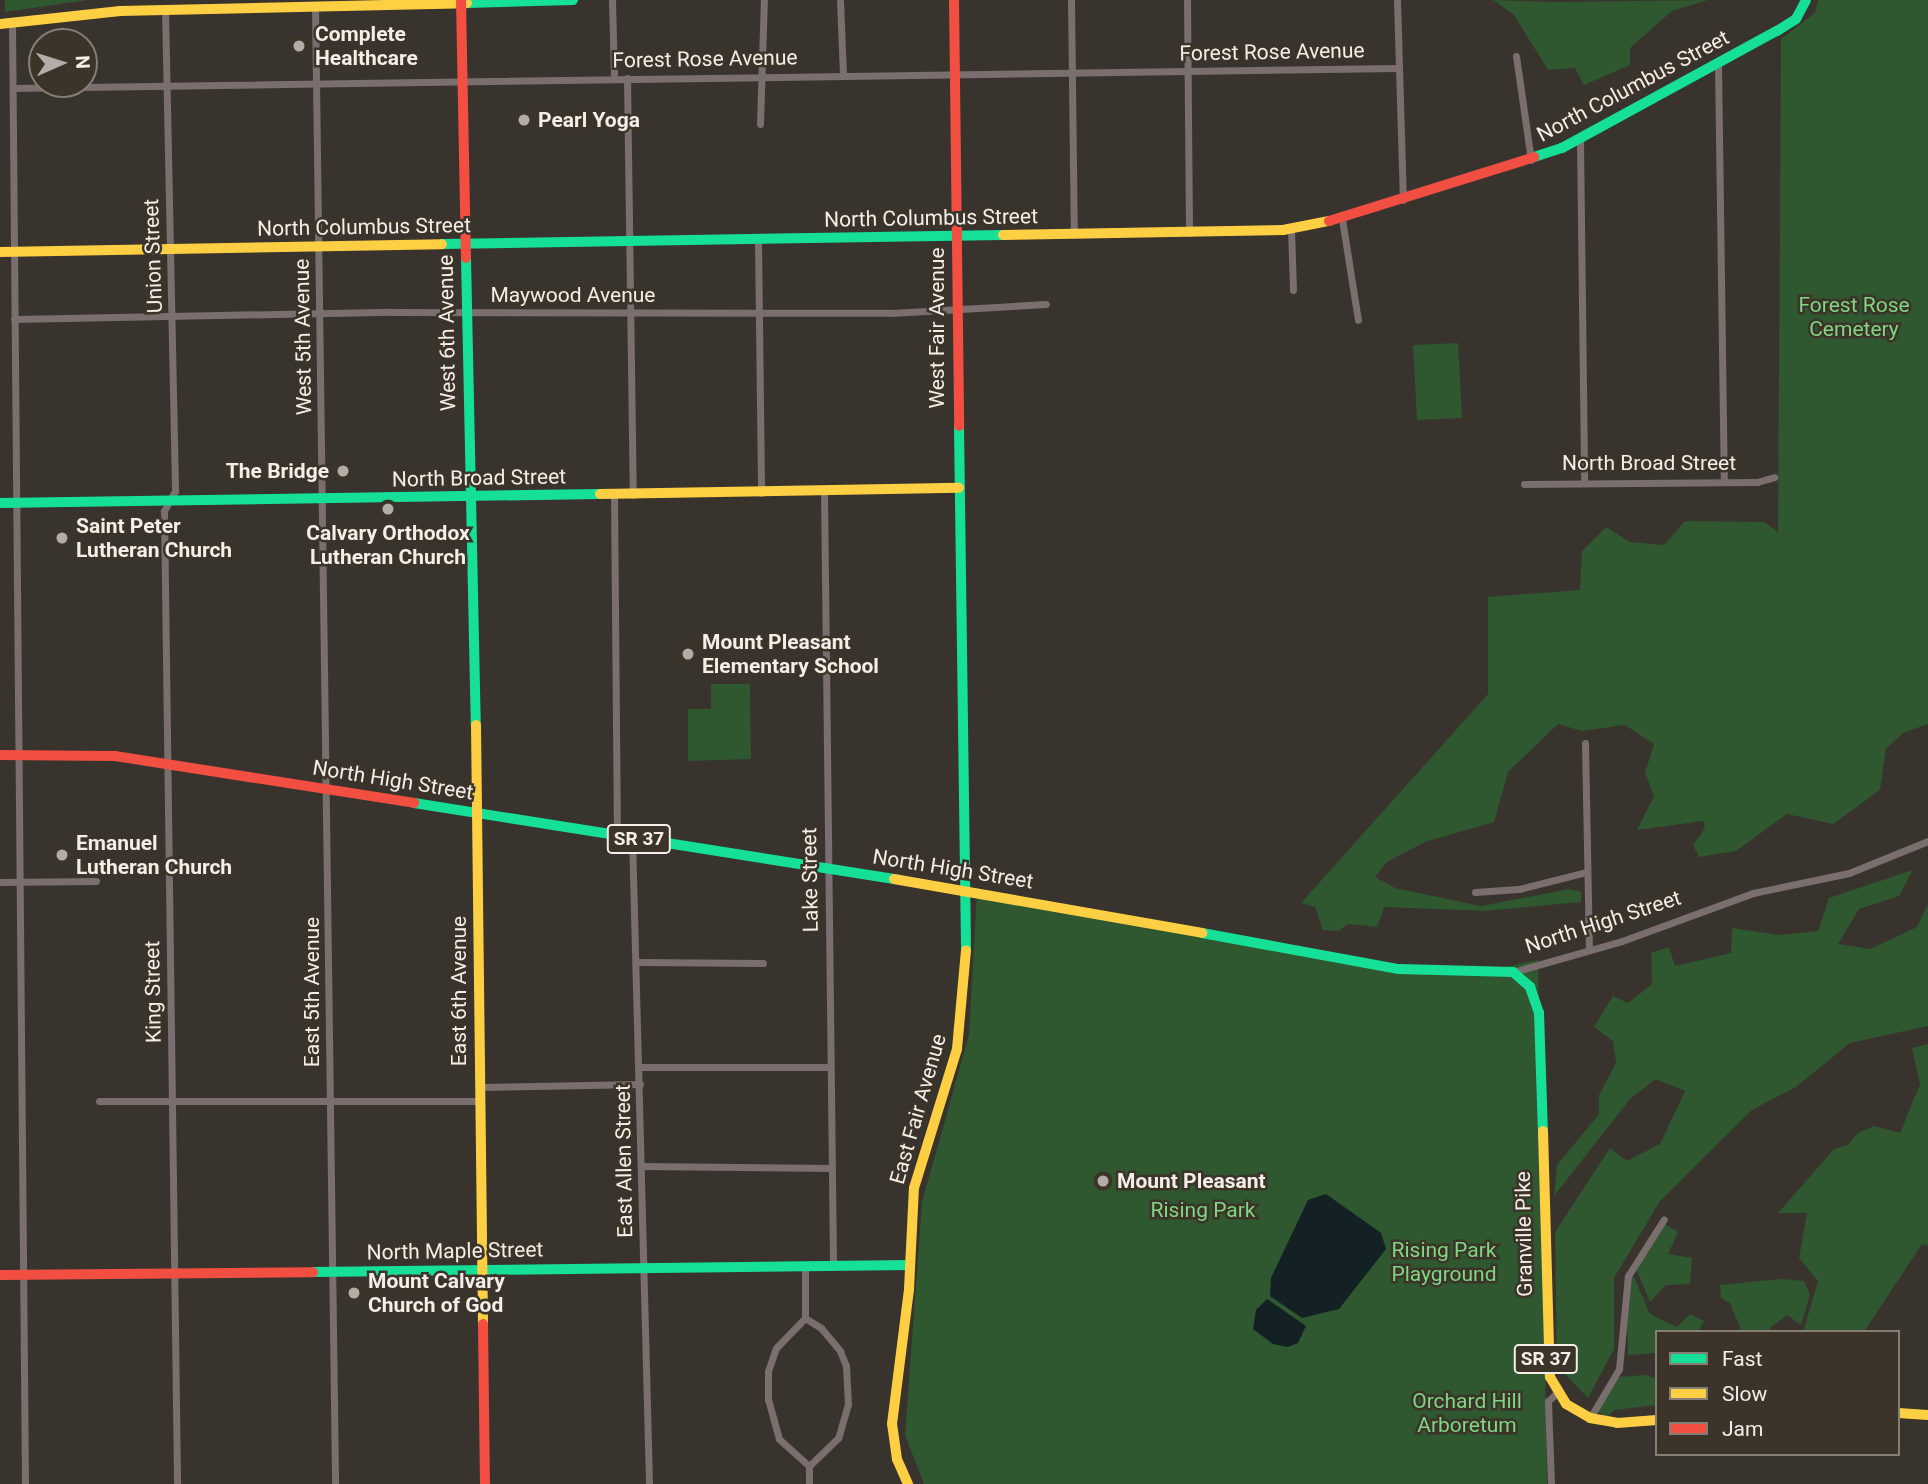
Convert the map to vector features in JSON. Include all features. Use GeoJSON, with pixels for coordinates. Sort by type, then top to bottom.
{"type":"FeatureCollection","features":[{"type":"Feature","properties":{"kind":"main road"},"geometry":{"type":"LineString","coordinates":[[0,24],[165,10],[573,0]]}},
{"type":"Feature","properties":{"kind":"main road","name":"West Fair Avenue"},"geometry":{"type":"LineString","coordinates":[[954,0],[959,488]]}},
{"type":"Feature","properties":{"kind":"main road","name":"North Columbus Street"},"geometry":{"type":"LineString","coordinates":[[0,252],[1189,233],[1292,229],[1342,219],[1531,160],[1580,141],[1796,19],[1806,0]]}},
{"type":"Feature","properties":{"kind":"main road","name":"West 6th Avenue"},"geometry":{"type":"LineString","coordinates":[[461,2],[469,498]]}},
{"type":"Feature","properties":{"kind":"main road","name":"North Broad Street"},"geometry":{"type":"LineString","coordinates":[[0,503],[469,498],[959,488]]}},
{"type":"Feature","properties":{"kind":"main road","name":"East Fair Avenue"},"geometry":{"type":"LineString","coordinates":[[908,1484],[897,1459],[892,1424],[910,1265],[916,1181],[960,1032],[968,890],[959,488]]}},
{"type":"Feature","properties":{"kind":"main road","name":"East 6th Avenue"},"geometry":{"type":"LineString","coordinates":[[469,498],[485,1484]]}},
{"type":"Feature","properties":{"kind":"main road","name":"North High Street"},"geometry":{"type":"LineString","coordinates":[[0,755],[93,754],[968,890],[1399,969],[1513,972]]}},
{"type":"Feature","properties":{"kind":"main road","name":"Granville Pike"},"geometry":{"type":"LineString","coordinates":[[1513,972],[1530,987],[1539,1013],[1546,1358],[1557,1393]]}},
{"type":"Feature","properties":{"kind":"main road","name":"North Maple Street"},"geometry":{"type":"LineString","coordinates":[[0,1276],[910,1265]]}},
{"type":"Feature","properties":{"kind":"main road","name":"SR 37"},"geometry":{"type":"LineString","coordinates":[[1557,1393],[1572,1409],[1590,1418],[1618,1423],[1655,1420]]}},
{"type":"Feature","properties":{"kind":"main road"},"geometry":{"type":"LineString","coordinates":[[1900,1413],[1928,1415]]}},
{"type":"Feature","properties":{"kind":"street"},"geometry":{"type":"LineString","coordinates":[[612,0],[614,78]]}},
{"type":"Feature","properties":{"kind":"street"},"geometry":{"type":"LineString","coordinates":[[760,124],[764,76],[764,0]]}},
{"type":"Feature","properties":{"kind":"street"},"geometry":{"type":"LineString","coordinates":[[841,0],[843,75]]}},
{"type":"Feature","properties":{"kind":"street"},"geometry":{"type":"LineString","coordinates":[[1071,0],[1074,235]]}},
{"type":"Feature","properties":{"kind":"street"},"geometry":{"type":"LineString","coordinates":[[1187,0],[1189,233]]}},
{"type":"Feature","properties":{"kind":"street"},"geometry":{"type":"LineString","coordinates":[[1396,0],[1403,200]]}},
{"type":"Feature","properties":{"kind":"street","name":"West 5th Avenue"},"geometry":{"type":"LineString","coordinates":[[315,7],[323,500]]}},
{"type":"Feature","properties":{"kind":"street","name":"Union Street"},"geometry":{"type":"LineString","coordinates":[[165,10],[174,491],[170,501]]}},
{"type":"Feature","properties":{"kind":"street"},"geometry":{"type":"LineString","coordinates":[[12,22],[26,1484]]}},
{"type":"Feature","properties":{"kind":"street"},"geometry":{"type":"LineString","coordinates":[[1516,57],[1531,160]]}},
{"type":"Feature","properties":{"kind":"street"},"geometry":{"type":"LineString","coordinates":[[1718,64],[1724,482]]}},
{"type":"Feature","properties":{"kind":"street","name":"Forest Rose Avenue"},"geometry":{"type":"LineString","coordinates":[[13,88],[955,72],[1399,68]]}},
{"type":"Feature","properties":{"kind":"street"},"geometry":{"type":"LineString","coordinates":[[627,78],[633,495]]}},
{"type":"Feature","properties":{"kind":"street"},"geometry":{"type":"LineString","coordinates":[[1580,141],[1584,483]]}},
{"type":"Feature","properties":{"kind":"street"},"geometry":{"type":"LineString","coordinates":[[1342,219],[1358,320]]}},
{"type":"Feature","properties":{"kind":"street"},"geometry":{"type":"LineString","coordinates":[[1292,229],[1293,290]]}},
{"type":"Feature","properties":{"kind":"street"},"geometry":{"type":"LineString","coordinates":[[758,240],[761,493]]}},
{"type":"Feature","properties":{"kind":"street","name":"Maywood Avenue"},"geometry":{"type":"LineString","coordinates":[[15,318],[320,313],[956,311],[1046,304]]}},
{"type":"Feature","properties":{"kind":"street","name":"North Broad Street"},"geometry":{"type":"LineString","coordinates":[[1524,484],[1757,482],[1774,477]]}},
{"type":"Feature","properties":{"kind":"street","name":"Lake Street"},"geometry":{"type":"LineString","coordinates":[[824,492],[833,1267]]}},
{"type":"Feature","properties":{"kind":"street"},"geometry":{"type":"LineString","coordinates":[[614,495],[617,835]]}},
{"type":"Feature","properties":{"kind":"street","name":"East 5th Avenue"},"geometry":{"type":"LineString","coordinates":[[323,500],[335,1484]]}},
{"type":"Feature","properties":{"kind":"street","name":"King Street"},"geometry":{"type":"LineString","coordinates":[[170,501],[164,511],[177,1484]]}},
{"type":"Feature","properties":{"kind":"street"},"geometry":{"type":"LineString","coordinates":[[1585,743],[1589,950]]}},
{"type":"Feature","properties":{"kind":"street","name":"East Allen Street"},"geometry":{"type":"LineString","coordinates":[[632,837],[649,1484]]}},
{"type":"Feature","properties":{"kind":"street","name":"North High Street"},"geometry":{"type":"LineString","coordinates":[[1513,972],[1589,950],[1753,893],[1849,873],[1928,841]]}},
{"type":"Feature","properties":{"kind":"street"},"geometry":{"type":"LineString","coordinates":[[1475,892],[1519,889],[1586,872]]}},
{"type":"Feature","properties":{"kind":"street"},"geometry":{"type":"LineString","coordinates":[[0,882],[96,881]]}},
{"type":"Feature","properties":{"kind":"street"},"geometry":{"type":"LineString","coordinates":[[636,962],[763,963]]}},
{"type":"Feature","properties":{"kind":"street"},"geometry":{"type":"LineString","coordinates":[[639,1067],[830,1066]]}},
{"type":"Feature","properties":{"kind":"street"},"geometry":{"type":"LineString","coordinates":[[478,1087],[640,1084]]}},
{"type":"Feature","properties":{"kind":"street"},"geometry":{"type":"LineString","coordinates":[[99,1101],[478,1101]]}},
{"type":"Feature","properties":{"kind":"street"},"geometry":{"type":"LineString","coordinates":[[641,1167],[831,1168]]}},
{"type":"Feature","properties":{"kind":"street"},"geometry":{"type":"LineString","coordinates":[[1590,1418],[1619,1368],[1628,1276],[1664,1219]]}},
{"type":"Feature","properties":{"kind":"street"},"geometry":{"type":"LineString","coordinates":[[805,1267],[805,1318],[776,1348],[768,1371],[768,1399],[779,1439],[808,1466],[809,1484]]}},
{"type":"Feature","properties":{"kind":"street"},"geometry":{"type":"LineString","coordinates":[[805,1318],[835,1342],[848,1380],[843,1427],[830,1450],[808,1466]]}},
{"type":"Feature","properties":{"kind":"street"},"geometry":{"type":"LineString","coordinates":[[1551,1484],[1548,1401],[1557,1393]]}},
{"type":"Feature","properties":{"kind":"green space"},"geometry":{"type":"Polygon","coordinates":[[[5,0],[89,0],[5,12],[5,0]]]}},
{"type":"Feature","properties":{"kind":"green space"},"geometry":{"type":"Polygon","coordinates":[[[1493,0],[1708,0],[1672,11],[1630,48],[1630,65],[1584,85],[1575,68],[1548,70],[1514,15],[1493,0]]]}},
{"type":"Feature","properties":{"kind":"green space","name":"Forest Rose Cemetery"},"geometry":{"type":"Polygon","coordinates":[[[1818,0],[1928,0],[1928,724],[1903,733],[1886,749],[1880,790],[1833,824],[1787,814],[1736,851],[1699,857],[1693,845],[1705,828],[1703,821],[1637,830],[1654,796],[1645,773],[1654,744],[1625,725],[1582,731],[1558,724],[1508,772],[1494,822],[1425,842],[1387,862],[1375,877],[1395,888],[1481,906],[1569,889],[1581,892],[1581,902],[1485,911],[1384,907],[1377,927],[1348,924],[1339,931],[1323,930],[1315,907],[1301,903],[1488,694],[1488,597],[1580,590],[1582,551],[1606,527],[1630,542],[1664,545],[1685,521],[1764,522],[1778,532],[1781,39],[1815,13],[1818,0]]]}},
{"type":"Feature","properties":{"kind":"green space"},"geometry":{"type":"Polygon","coordinates":[[[1458,343],[1462,418],[1417,420],[1413,345],[1458,343]]]}},
{"type":"Feature","properties":{"kind":"green space"},"geometry":{"type":"Polygon","coordinates":[[[711,684],[750,684],[751,759],[688,761],[688,709],[711,709],[711,684]]]}},
{"type":"Feature","properties":{"kind":"green space"},"geometry":{"type":"Polygon","coordinates":[[[1913,870],[1899,896],[1859,909],[1838,944],[1870,949],[1917,927],[1928,904],[1928,1026],[1850,1043],[1796,1087],[1752,1110],[1660,1201],[1614,1278],[1614,1349],[1588,1398],[1557,1366],[1555,1232],[1610,1148],[1627,1161],[1660,1144],[1685,1091],[1656,1079],[1630,1099],[1554,1196],[1557,1165],[1599,1114],[1599,1095],[1616,1063],[1613,1041],[1594,1027],[1613,996],[1628,1003],[1652,984],[1651,953],[1669,947],[1675,966],[1731,953],[1732,928],[1779,935],[1818,931],[1829,898],[1913,870]]]}},
{"type":"Feature","properties":{"kind":"green space","name":"Rising Park"},"geometry":{"type":"Polygon","coordinates":[[[977,892],[1399,969],[1489,970],[1538,960],[1547,1484],[924,1484],[905,1435],[922,1202],[969,1035],[977,892]]]}},
{"type":"Feature","properties":{"kind":"green space"},"geometry":{"type":"Polygon","coordinates":[[[1928,1044],[1928,1246],[1922,1244],[1865,1330],[1804,1330],[1818,1281],[1799,1258],[1807,1213],[1778,1213],[1834,1149],[1848,1145],[1858,1133],[1874,1126],[1900,1133],[1920,1084],[1912,1048],[1928,1044]]]}},
{"type":"Feature","properties":{"kind":"green space"},"geometry":{"type":"Polygon","coordinates":[[[1665,1224],[1678,1232],[1668,1254],[1692,1258],[1690,1284],[1666,1285],[1650,1302],[1636,1269],[1665,1224]]]}},
{"type":"Feature","properties":{"kind":"green space"},"geometry":{"type":"Polygon","coordinates":[[[1633,1275],[1650,1314],[1677,1327],[1690,1314],[1704,1321],[1699,1330],[1655,1330],[1655,1353],[1628,1355],[1626,1290],[1633,1275]]]}},
{"type":"Feature","properties":{"kind":"green space"},"geometry":{"type":"Polygon","coordinates":[[[1781,1279],[1804,1281],[1810,1295],[1801,1325],[1787,1315],[1770,1328],[1771,1330],[1741,1330],[1730,1303],[1721,1298],[1720,1285],[1781,1279]]]}},
{"type":"Feature","properties":{"kind":"green space"},"geometry":{"type":"Polygon","coordinates":[[[1646,1375],[1655,1378],[1655,1405],[1614,1410],[1607,1417],[1596,1411],[1618,1377],[1646,1375]]]}},
{"type":"Feature","properties":{"kind":"shaded area"},"geometry":{"type":"Polygon","coordinates":[[[1326,1194],[1381,1233],[1386,1249],[1339,1309],[1302,1318],[1270,1296],[1271,1278],[1308,1200],[1326,1194]]]}},
{"type":"Feature","properties":{"kind":"shaded area"},"geometry":{"type":"Polygon","coordinates":[[[1267,1299],[1306,1326],[1298,1343],[1288,1347],[1273,1344],[1253,1329],[1256,1310],[1267,1299]]]}},
{"type":"Feature","properties":{"kind":"traffic: fast"},"geometry":{"type":"LineString","coordinates":[[467,3],[573,0]]}},
{"type":"Feature","properties":{"kind":"traffic: fast"},"geometry":{"type":"LineString","coordinates":[[1534,157],[1562,148],[1777,31],[1796,19],[1806,0]]}},
{"type":"Feature","properties":{"kind":"traffic: fast"},"geometry":{"type":"LineString","coordinates":[[442,244],[1003,235]]}},
{"type":"Feature","properties":{"kind":"traffic: fast"},"geometry":{"type":"LineString","coordinates":[[466,258],[476,725]]}},
{"type":"Feature","properties":{"kind":"traffic: fast"},"geometry":{"type":"LineString","coordinates":[[959,426],[966,950]]}},
{"type":"Feature","properties":{"kind":"traffic: fast"},"geometry":{"type":"LineString","coordinates":[[0,503],[600,494]]}},
{"type":"Feature","properties":{"kind":"traffic: fast"},"geometry":{"type":"LineString","coordinates":[[414,803],[894,879]]}},
{"type":"Feature","properties":{"kind":"traffic: fast"},"geometry":{"type":"LineString","coordinates":[[1202,933],[1399,969],[1513,972],[1530,987],[1539,1013],[1543,1131]]}},
{"type":"Feature","properties":{"kind":"traffic: fast"},"geometry":{"type":"LineString","coordinates":[[313,1272],[910,1265]]}},
{"type":"Feature","properties":{"kind":"traffic: slow"},"geometry":{"type":"LineString","coordinates":[[0,24],[120,11],[467,3]]}},
{"type":"Feature","properties":{"kind":"traffic: slow"},"geometry":{"type":"LineString","coordinates":[[1003,235],[1283,230],[1329,221]]}},
{"type":"Feature","properties":{"kind":"traffic: slow"},"geometry":{"type":"LineString","coordinates":[[0,252],[442,244]]}},
{"type":"Feature","properties":{"kind":"traffic: slow"},"geometry":{"type":"LineString","coordinates":[[600,494],[959,488]]}},
{"type":"Feature","properties":{"kind":"traffic: slow"},"geometry":{"type":"LineString","coordinates":[[476,725],[483,1324]]}},
{"type":"Feature","properties":{"kind":"traffic: slow"},"geometry":{"type":"LineString","coordinates":[[894,879],[1202,933]]}},
{"type":"Feature","properties":{"kind":"traffic: slow"},"geometry":{"type":"LineString","coordinates":[[908,1484],[897,1459],[892,1424],[909,1289],[914,1188],[957,1049],[966,950]]}},
{"type":"Feature","properties":{"kind":"traffic: slow"},"geometry":{"type":"LineString","coordinates":[[1543,1131],[1550,1377],[1566,1404],[1590,1418],[1617,1423],[1655,1420]]}},
{"type":"Feature","properties":{"kind":"traffic: slow"},"geometry":{"type":"LineString","coordinates":[[1900,1413],[1928,1415]]}},
{"type":"Feature","properties":{"kind":"traffic: jam"},"geometry":{"type":"LineString","coordinates":[[461,0],[466,258]]}},
{"type":"Feature","properties":{"kind":"traffic: jam"},"geometry":{"type":"LineString","coordinates":[[954,0],[959,426]]}},
{"type":"Feature","properties":{"kind":"traffic: jam"},"geometry":{"type":"LineString","coordinates":[[1329,221],[1534,157]]}},
{"type":"Feature","properties":{"kind":"traffic: jam"},"geometry":{"type":"LineString","coordinates":[[0,755],[115,756],[414,803]]}},
{"type":"Feature","properties":{"kind":"traffic: jam"},"geometry":{"type":"LineString","coordinates":[[0,1275],[313,1272]]}},
{"type":"Feature","properties":{"kind":"traffic: jam"},"geometry":{"type":"LineString","coordinates":[[483,1324],[485,1484]]}},
{"type":"Feature","properties":{"kind":"place","name":"Complete Healthcare"},"geometry":{"type":"Point","coordinates":[299,46]}},
{"type":"Feature","properties":{"kind":"place","name":"Pearl Yoga"},"geometry":{"type":"Point","coordinates":[524,120]}},
{"type":"Feature","properties":{"kind":"place","name":"The Bridge"},"geometry":{"type":"Point","coordinates":[343,471]}},
{"type":"Feature","properties":{"kind":"place","name":"Calvary Orthodox Lutheran Church"},"geometry":{"type":"Point","coordinates":[388,509]}},
{"type":"Feature","properties":{"kind":"place","name":"Saint Peter Lutheran Church"},"geometry":{"type":"Point","coordinates":[62,538]}},
{"type":"Feature","properties":{"kind":"place","name":"Mount Pleasant Elementary School"},"geometry":{"type":"Point","coordinates":[688,654]}},
{"type":"Feature","properties":{"kind":"place","name":"Emanuel Lutheran Church"},"geometry":{"type":"Point","coordinates":[62,855]}},
{"type":"Feature","properties":{"kind":"place","name":"Mount Pleasant"},"geometry":{"type":"Point","coordinates":[1103,1181]}},
{"type":"Feature","properties":{"kind":"place","name":"Mount Calvary Church of God"},"geometry":{"type":"Point","coordinates":[354,1293]}},
{"type":"Feature","properties":{"kind":"park label","name":"Rising Park Playground"},"geometry":{"type":"Point","coordinates":[1444,1262]}},
{"type":"Feature","properties":{"kind":"park label","name":"Orchard Hill Arboretum"},"geometry":{"type":"Point","coordinates":[1467,1413]}}]}
